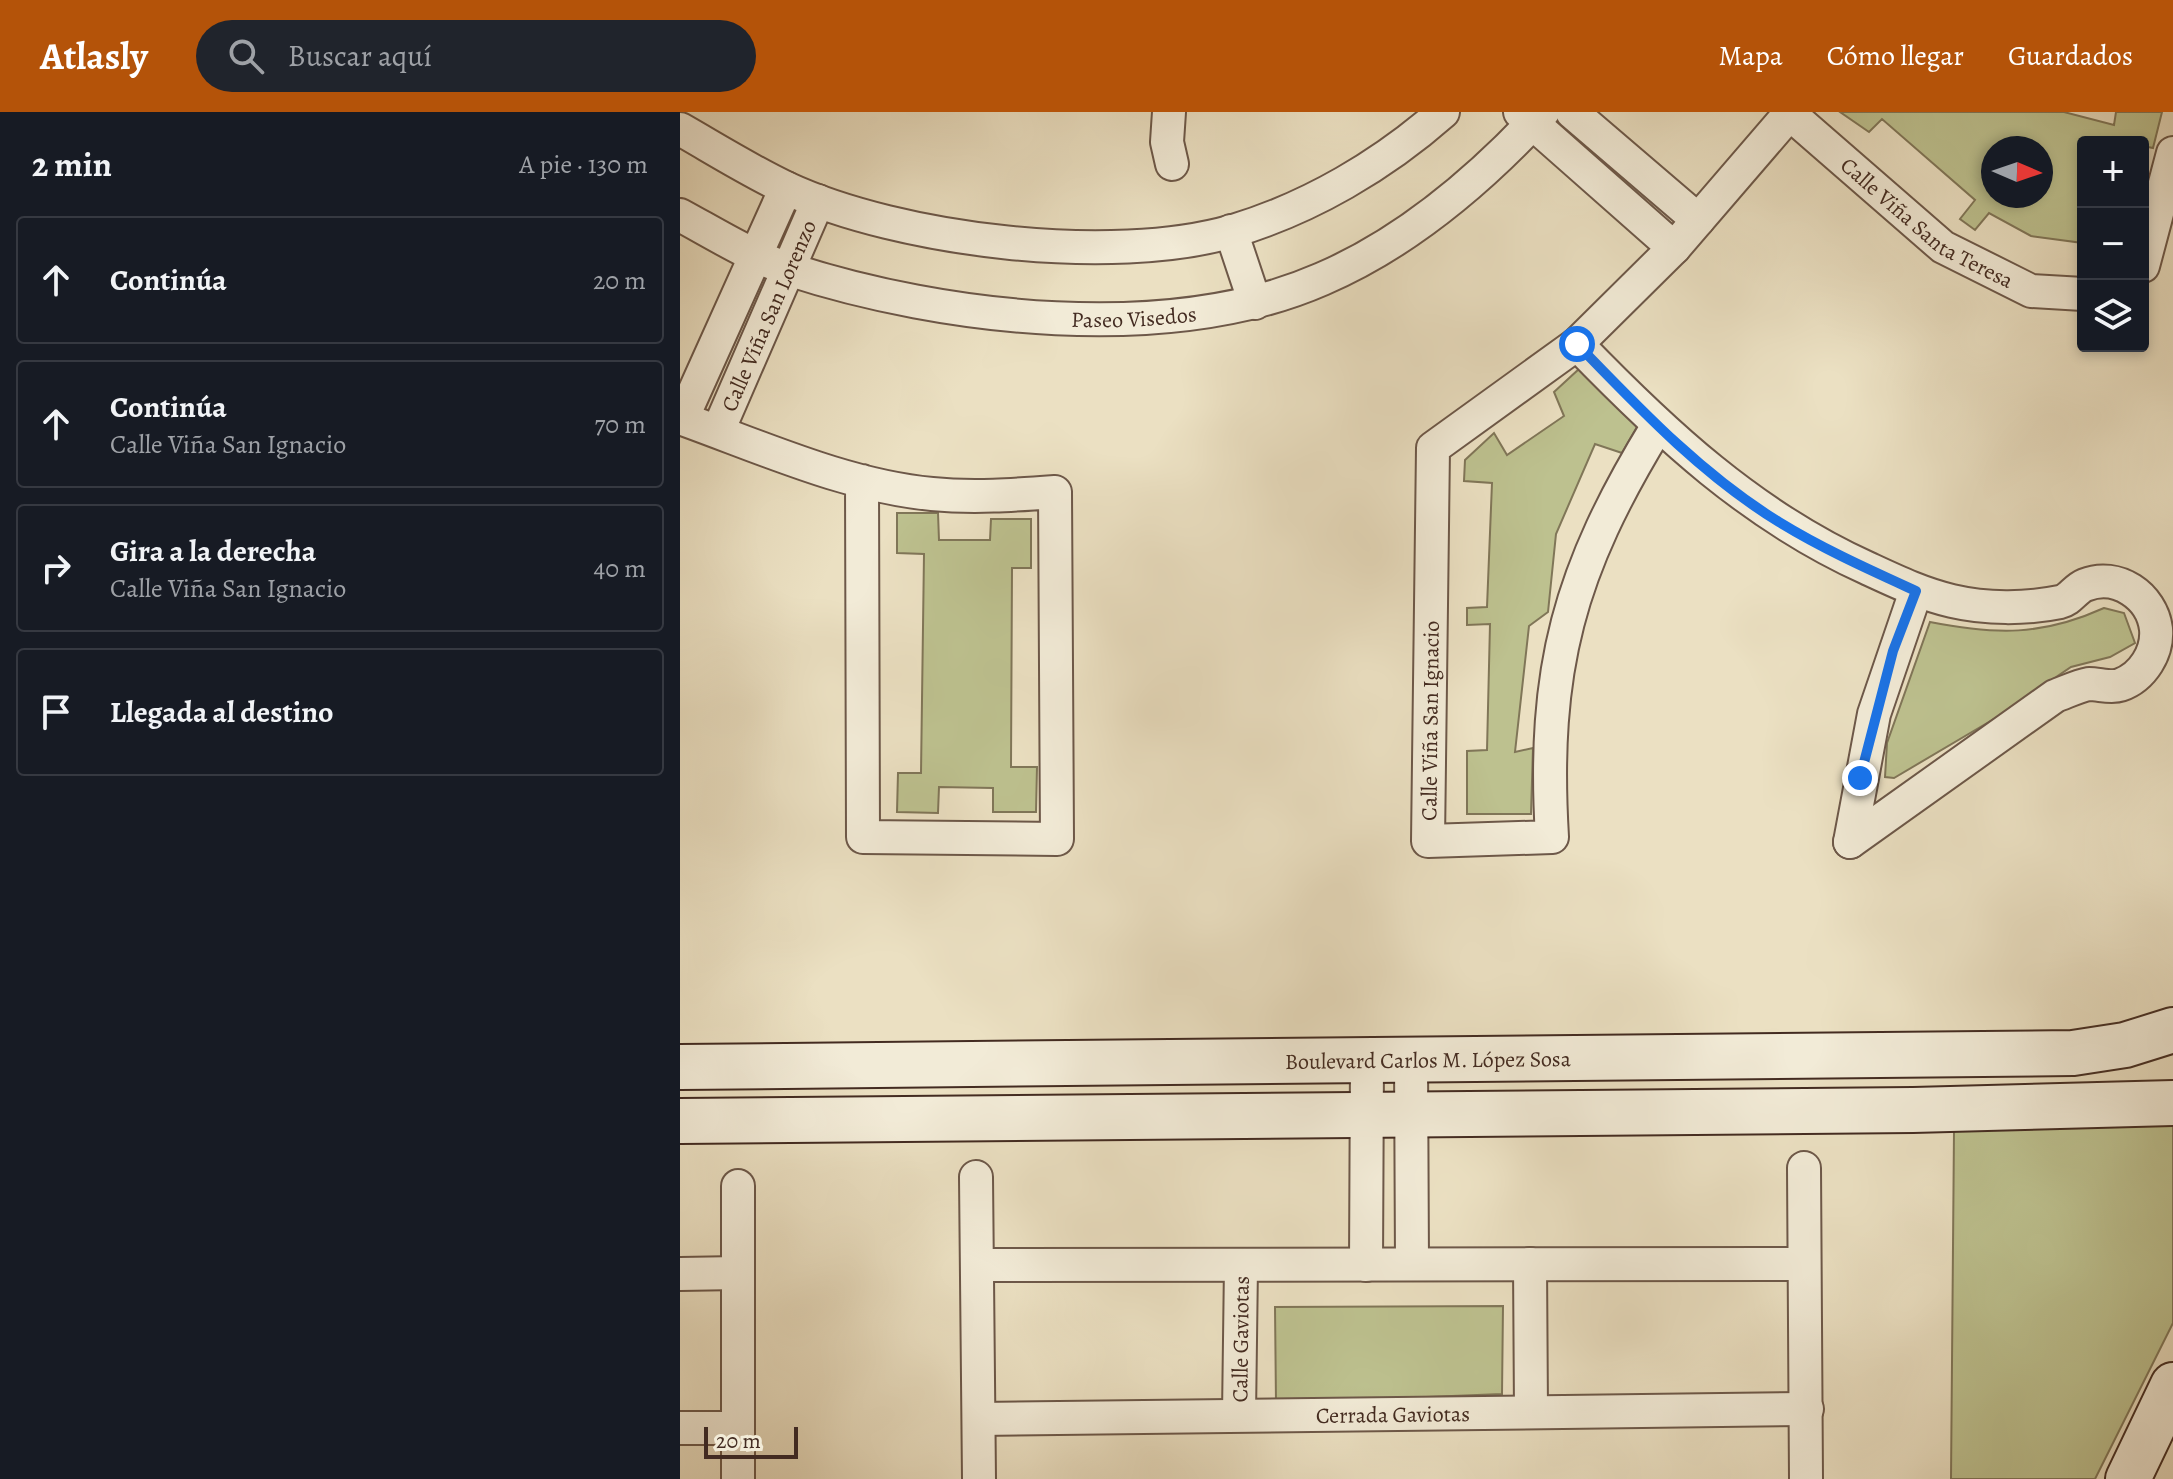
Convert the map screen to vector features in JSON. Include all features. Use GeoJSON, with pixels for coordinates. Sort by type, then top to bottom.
{"type":"FeatureCollection","features":[{"type":"Feature","properties":{"kind":"street"},"geometry":{"type":"LineString","coordinates":[[1169,112],[1167,142],[1172,164]]}},
{"type":"Feature","properties":{"kind":"street"},"geometry":{"type":"LineString","coordinates":[[680,129],[786,188],[818,201],[932,233],[1029,245],[1151,245],[1231,231],[1290,211],[1348,182],[1443,112]]}},
{"type":"Feature","properties":{"kind":"street"},"geometry":{"type":"LineString","coordinates":[[1572,112],[1698,220]]}},
{"type":"Feature","properties":{"kind":"street","name":"Calle Viña Santa Teresa"},"geometry":{"type":"LineString","coordinates":[[1674,248],[1790,113],[1943,247],[2031,291],[2077,294]]}},
{"type":"Feature","properties":{"kind":"street"},"geometry":{"type":"LineString","coordinates":[[1532,116],[1674,248]]}},
{"type":"Feature","properties":{"kind":"street","name":"Paseo Visedos"},"geometry":{"type":"LineString","coordinates":[[680,215],[753,255],[789,269],[915,303],[998,313],[1139,318],[1197,314],[1255,303],[1323,279],[1396,238],[1468,185],[1532,116]]}},
{"type":"Feature","properties":{"kind":"street"},"geometry":{"type":"LineString","coordinates":[[2149,243],[2173,153]]}},
{"type":"Feature","properties":{"kind":"street"},"geometry":{"type":"LineString","coordinates":[[786,188],[681,418],[862,481],[931,494],[998,496],[1055,492],[1057,839],[863,837],[862,481]]}},
{"type":"Feature","properties":{"kind":"street","name":"Calle Viña San Lorenzo"},"geometry":{"type":"LineString","coordinates":[[718,431],[818,201]]}},
{"type":"Feature","properties":{"kind":"street"},"geometry":{"type":"LineString","coordinates":[[1231,231],[1255,303]]}},
{"type":"Feature","properties":{"kind":"street","name":"Calle Viña San Ignacio"},"geometry":{"type":"LineString","coordinates":[[1657,427],[1622,484],[1590,550],[1567,619],[1552,691],[1548,764],[1552,837],[1428,841],[1433,448],[1577,344],[1674,248]]}},
{"type":"Feature","properties":{"kind":"street"},"geometry":{"type":"LineString","coordinates":[[1577,344],[1657,427],[1712,473],[1778,521],[1847,560],[1916,591],[1976,605],[2026,606],[2064,601],[2084,585],[2111,582],[2136,591],[2154,614],[2157,642],[2144,669],[2118,685],[2088,684],[2055,696],[1850,842],[1874,714],[1916,591]]}},
{"type":"Feature","properties":{"kind":"street","name":"Boulevard Carlos M. López Sosa"},"geometry":{"type":"LineString","coordinates":[[680,1067],[2073,1053],[2125,1045],[2173,1030]]}},
{"type":"Feature","properties":{"kind":"street"},"geometry":{"type":"LineString","coordinates":[[1366,1265],[1367,1059]]}},
{"type":"Feature","properties":{"kind":"street"},"geometry":{"type":"LineString","coordinates":[[1411,1059],[1412,1264]]}},
{"type":"Feature","properties":{"kind":"street"},"geometry":{"type":"LineString","coordinates":[[680,1121],[1913,1110],[2173,1103]]}},
{"type":"Feature","properties":{"kind":"street"},"geometry":{"type":"LineString","coordinates":[[1804,1168],[1806,1479]]}},
{"type":"Feature","properties":{"kind":"street"},"geometry":{"type":"LineString","coordinates":[[976,1177],[979,1479]]}},
{"type":"Feature","properties":{"kind":"street"},"geometry":{"type":"LineString","coordinates":[[738,1186],[738,1479]]}},
{"type":"Feature","properties":{"kind":"street"},"geometry":{"type":"LineString","coordinates":[[1530,1264],[1531,1411]]}},
{"type":"Feature","properties":{"kind":"street"},"geometry":{"type":"LineString","coordinates":[[977,1265],[1804,1264]]}},
{"type":"Feature","properties":{"kind":"street","name":"Calle Gaviotas"},"geometry":{"type":"LineString","coordinates":[[1239,1415],[1241,1265]]}},
{"type":"Feature","properties":{"kind":"street"},"geometry":{"type":"LineString","coordinates":[[680,1274],[738,1273]]}},
{"type":"Feature","properties":{"kind":"street"},"geometry":{"type":"LineString","coordinates":[[2128,1479],[2173,1385]]}},
{"type":"Feature","properties":{"kind":"street","name":"Cerrada Gaviotas"},"geometry":{"type":"LineString","coordinates":[[979,1419],[1807,1409]]}},
{"type":"Feature","properties":{"kind":"street"},"geometry":{"type":"LineString","coordinates":[[680,1428],[738,1428]]}},
{"type":"Feature","properties":{"kind":"green space"},"geometry":{"type":"Polygon","coordinates":[[[1840,112],[2064,112],[2114,125],[2116,112],[2162,112],[2153,148],[2149,147],[2149,136],[2077,136],[2077,242],[2031,236],[1989,213],[1975,230],[1960,219],[1975,200],[1882,119],[1869,132],[1840,112]]]}},
{"type":"Feature","properties":{"kind":"green space"},"geometry":{"type":"Polygon","coordinates":[[[1579,369],[1637,427],[1622,453],[1595,444],[1556,534],[1548,612],[1529,626],[1515,752],[1533,748],[1531,814],[1467,814],[1467,751],[1487,750],[1490,624],[1467,625],[1467,608],[1487,607],[1492,483],[1464,481],[1465,460],[1494,433],[1507,455],[1564,416],[1554,392],[1579,369]]]}},
{"type":"Feature","properties":{"kind":"green space"},"geometry":{"type":"Polygon","coordinates":[[[897,513],[938,513],[939,540],[990,540],[991,519],[1031,519],[1031,568],[1012,568],[1011,767],[1037,767],[1036,812],[993,812],[993,788],[939,787],[938,813],[897,812],[898,773],[921,773],[924,554],[897,553],[897,513]]]}},
{"type":"Feature","properties":{"kind":"green space"},"geometry":{"type":"Polygon","coordinates":[[[2104,608],[2124,613],[2135,643],[2110,657],[2071,667],[1999,716],[1894,778],[1885,777],[1887,743],[1930,622],[1998,631],[2018,630],[2060,624],[2104,608]]]}},
{"type":"Feature","properties":{"kind":"green space"},"geometry":{"type":"Polygon","coordinates":[[[2173,1120],[2173,1323],[2095,1479],[1951,1479],[1954,1131],[2173,1120]]]}},
{"type":"Feature","properties":{"kind":"green space"},"geometry":{"type":"Polygon","coordinates":[[[1503,1306],[1502,1394],[1276,1403],[1275,1307],[1503,1306]]]}},
{"type":"Feature","properties":{"kind":"route"},"geometry":{"type":"LineString","coordinates":[[1577,344],[1657,427],[1712,473],[1778,521],[1847,560],[1916,591],[1874,714],[1860,778]]}}]}
